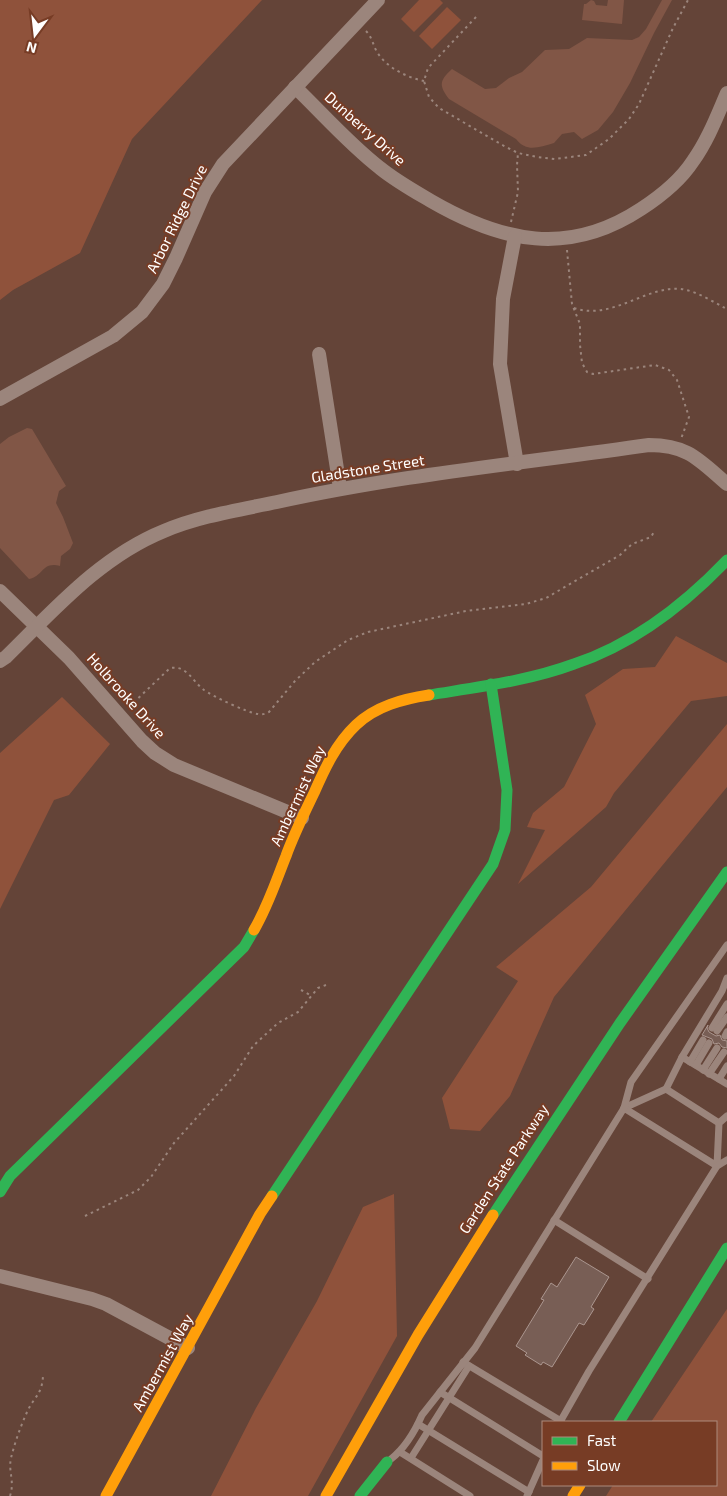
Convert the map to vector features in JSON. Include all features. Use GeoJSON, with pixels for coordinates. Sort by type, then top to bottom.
{"type":"FeatureCollection","features":[{"type":"Feature","properties":{"kind":"main road","name":"Ambermist Way"},"geometry":{"type":"LineString","coordinates":[[0,1192],[10,1176],[244,947],[262,916],[302,818],[327,763],[340,743],[358,724],[382,708],[400,700],[550,672],[588,659],[618,645],[656,622],[688,598],[727,560]]}},
{"type":"Feature","properties":{"kind":"main road","name":"Ambermist Way"},"geometry":{"type":"LineString","coordinates":[[106,1496],[260,1214],[493,864],[506,830],[507,790],[491,684]]}},
{"type":"Feature","properties":{"kind":"main road","name":"Garden State Parkway"},"geometry":{"type":"LineString","coordinates":[[326,1496],[406,1354],[485,1226],[586,1071],[727,872]]}},
{"type":"Feature","properties":{"kind":"main road"},"geometry":{"type":"LineString","coordinates":[[620,1421],[727,1248]]}},
{"type":"Feature","properties":{"kind":"main road"},"geometry":{"type":"LineString","coordinates":[[360,1496],[387,1462]]}},
{"type":"Feature","properties":{"kind":"street","name":"Arbor Ridge Drive"},"geometry":{"type":"LineString","coordinates":[[0,399],[113,336],[142,312],[163,284],[205,192],[223,164],[378,0]]}},
{"type":"Feature","properties":{"kind":"street","name":"Dunberry Drive"},"geometry":{"type":"LineString","coordinates":[[295,87],[380,168],[413,190],[451,212],[484,227],[534,239],[584,235],[626,219],[664,192],[678,179],[697,155],[727,93]]}},
{"type":"Feature","properties":{"kind":"street"},"geometry":{"type":"LineString","coordinates":[[512,235],[503,299],[500,364],[517,464]]}},
{"type":"Feature","properties":{"kind":"street"},"geometry":{"type":"LineString","coordinates":[[319,354],[340,488]]}},
{"type":"Feature","properties":{"kind":"street","name":"Gladstone Street"},"geometry":{"type":"LineString","coordinates":[[36,627],[95,572],[123,552],[163,531],[199,519],[340,488],[650,445],[667,445],[695,456],[727,484]]}},
{"type":"Feature","properties":{"kind":"street","name":"Holbrooke Drive"},"geometry":{"type":"LineString","coordinates":[[0,591],[69,658],[142,741],[156,753],[174,765],[302,818]]}},
{"type":"Feature","properties":{"kind":"street"},"geometry":{"type":"LineString","coordinates":[[0,661],[36,627]]}},
{"type":"Feature","properties":{"kind":"street"},"geometry":{"type":"LineString","coordinates":[[0,1276],[106,1304],[188,1348]]}},
{"type":"Feature","properties":{"kind":"lane"},"geometry":{"type":"LineString","coordinates":[[411,1458],[449,1398],[475,1348],[624,1108],[631,1082],[727,945]]}},
{"type":"Feature","properties":{"kind":"lane"},"geometry":{"type":"LineString","coordinates":[[624,1108],[666,1089],[682,1057],[725,993],[727,978]]}},
{"type":"Feature","properties":{"kind":"lane"},"geometry":{"type":"LineString","coordinates":[[727,1004],[714,1029],[727,1017]]}},
{"type":"Feature","properties":{"kind":"lane"},"geometry":{"type":"LineString","coordinates":[[693,1064],[706,1042]]}},
{"type":"Feature","properties":{"kind":"lane"},"geometry":{"type":"LineString","coordinates":[[706,1072],[720,1050]]}},
{"type":"Feature","properties":{"kind":"lane"},"geometry":{"type":"LineString","coordinates":[[682,1057],[725,1082],[727,1066]]}},
{"type":"Feature","properties":{"kind":"lane"},"geometry":{"type":"LineString","coordinates":[[666,1089],[719,1123]]}},
{"type":"Feature","properties":{"kind":"lane"},"geometry":{"type":"LineString","coordinates":[[624,1108],[717,1166]]}},
{"type":"Feature","properties":{"kind":"lane"},"geometry":{"type":"LineString","coordinates":[[717,1166],[719,1123],[727,1116]]}},
{"type":"Feature","properties":{"kind":"lane"},"geometry":{"type":"LineString","coordinates":[[466,1364],[560,1421],[717,1166],[727,1160]]}},
{"type":"Feature","properties":{"kind":"lane"},"geometry":{"type":"LineString","coordinates":[[554,1220],[648,1279]]}},
{"type":"Feature","properties":{"kind":"lane"},"geometry":{"type":"LineString","coordinates":[[387,1462],[400,1452],[418,1424],[422,1414],[466,1364]]}},
{"type":"Feature","properties":{"kind":"lane"},"geometry":{"type":"LineString","coordinates":[[440,1392],[542,1455]]}},
{"type":"Feature","properties":{"kind":"lane"},"geometry":{"type":"LineString","coordinates":[[418,1424],[528,1494],[542,1462]]}},
{"type":"Feature","properties":{"kind":"lane"},"geometry":{"type":"LineString","coordinates":[[400,1452],[470,1496]]}},
{"type":"Feature","properties":{"kind":"path"},"geometry":{"type":"LineString","coordinates":[[476,17],[428,68],[424,81],[429,97],[438,108],[518,153],[555,159],[586,155],[610,139],[629,119],[639,104],[688,0]]}},
{"type":"Feature","properties":{"kind":"path"},"geometry":{"type":"LineString","coordinates":[[365,29],[384,61],[400,72],[424,81]]}},
{"type":"Feature","properties":{"kind":"path"},"geometry":{"type":"LineString","coordinates":[[512,235],[518,192],[516,165],[518,153]]}},
{"type":"Feature","properties":{"kind":"path"},"geometry":{"type":"LineString","coordinates":[[566,237],[570,296],[580,324],[582,364],[586,372],[593,374],[655,365],[669,370],[678,380],[688,417],[678,448]]}},
{"type":"Feature","properties":{"kind":"path"},"geometry":{"type":"LineString","coordinates":[[574,308],[587,311],[616,307],[656,292],[681,289],[702,296],[727,309]]}},
{"type":"Feature","properties":{"kind":"path"},"geometry":{"type":"LineString","coordinates":[[120,716],[170,668],[176,667],[184,669],[205,691],[250,712],[264,715],[269,712],[295,681],[315,662],[348,640],[368,632],[466,611],[526,604],[546,598],[620,555],[632,544],[651,537],[656,530]]}},
{"type":"Feature","properties":{"kind":"path"},"geometry":{"type":"LineString","coordinates":[[84,1216],[138,1190],[151,1177],[174,1143],[234,1076],[253,1046],[274,1026],[298,1012],[307,1004],[318,988],[326,985]]}},
{"type":"Feature","properties":{"kind":"path"},"geometry":{"type":"LineString","coordinates":[[301,990],[312,996]]}},
{"type":"Feature","properties":{"kind":"path"},"geometry":{"type":"LineString","coordinates":[[10,1496],[13,1480],[10,1471],[10,1460],[24,1420],[42,1387],[43,1376]]}},
{"type":"Feature","properties":{"kind":"shaded area"},"geometry":{"type":"Polygon","coordinates":[[[0,0],[262,0],[132,139],[80,253],[13,290],[0,300],[0,0]]]}},
{"type":"Feature","properties":{"kind":"shaded area"},"geometry":{"type":"Polygon","coordinates":[[[419,0],[440,0],[443,3],[414,32],[401,19],[419,0]]]}},
{"type":"Feature","properties":{"kind":"shaded area"},"geometry":{"type":"Polygon","coordinates":[[[591,0],[596,5],[607,6],[608,0],[624,0],[622,24],[582,20],[584,4],[591,0]]]}},
{"type":"Feature","properties":{"kind":"shaded area"},"geometry":{"type":"Polygon","coordinates":[[[662,0],[672,0],[630,83],[613,112],[598,130],[582,139],[574,132],[562,134],[554,143],[534,148],[524,146],[516,139],[449,99],[443,90],[443,80],[452,69],[485,89],[496,88],[509,78],[522,72],[545,50],[569,49],[587,38],[632,40],[639,37],[646,29],[662,0]]]}},
{"type":"Feature","properties":{"kind":"shaded area"},"geometry":{"type":"Polygon","coordinates":[[[447,7],[461,20],[432,49],[419,36],[447,7]]]}},
{"type":"Feature","properties":{"kind":"shaded area"},"geometry":{"type":"Polygon","coordinates":[[[27,428],[32,429],[66,486],[59,491],[56,503],[73,543],[70,549],[61,556],[60,566],[46,567],[38,575],[29,579],[0,548],[0,444],[27,428]]]}},
{"type":"Feature","properties":{"kind":"shaded area"},"geometry":{"type":"Polygon","coordinates":[[[676,636],[727,663],[727,696],[691,701],[614,793],[606,807],[518,884],[545,830],[527,827],[533,813],[564,787],[596,724],[585,695],[623,669],[655,667],[676,636]]]}},
{"type":"Feature","properties":{"kind":"shaded area"},"geometry":{"type":"Polygon","coordinates":[[[62,697],[110,744],[69,795],[54,800],[0,909],[0,753],[62,697]]]}},
{"type":"Feature","properties":{"kind":"shaded area"},"geometry":{"type":"Polygon","coordinates":[[[727,724],[727,787],[554,997],[510,1096],[480,1131],[450,1129],[442,1098],[518,981],[496,967],[591,887],[727,724]]]}},
{"type":"Feature","properties":{"kind":"shaded area"},"geometry":{"type":"Polygon","coordinates":[[[394,1194],[397,1336],[308,1496],[211,1496],[256,1408],[317,1301],[363,1207],[394,1194]]]}},
{"type":"Feature","properties":{"kind":"shaded area"},"geometry":{"type":"Polygon","coordinates":[[[727,1309],[727,1496],[606,1496],[612,1486],[717,1486],[717,1421],[652,1421],[727,1309]]]}},
{"type":"Feature","properties":{"kind":"building"},"geometry":{"type":"Polygon","coordinates":[[[708,1025],[709,1032],[716,1036],[720,1035],[722,1040],[727,1041],[727,1048],[722,1047],[719,1043],[714,1044],[712,1039],[702,1035],[708,1025]]]}},
{"type":"Feature","properties":{"kind":"building"},"geometry":{"type":"Polygon","coordinates":[[[576,1257],[609,1277],[591,1307],[594,1309],[584,1325],[579,1323],[552,1367],[543,1362],[541,1365],[525,1355],[527,1353],[516,1346],[544,1300],[541,1299],[551,1283],[557,1287],[576,1257]]]}},
{"type":"Feature","properties":{"kind":"traffic: fast"},"geometry":{"type":"LineString","coordinates":[[429,695],[539,675],[596,656],[617,646],[657,621],[711,577],[727,560]]}},
{"type":"Feature","properties":{"kind":"traffic: fast"},"geometry":{"type":"LineString","coordinates":[[272,1196],[493,864],[505,830],[507,790],[491,684]]}},
{"type":"Feature","properties":{"kind":"traffic: fast"},"geometry":{"type":"LineString","coordinates":[[493,1215],[620,1023],[727,872]]}},
{"type":"Feature","properties":{"kind":"traffic: fast"},"geometry":{"type":"LineString","coordinates":[[0,1192],[10,1176],[244,947],[254,930]]}},
{"type":"Feature","properties":{"kind":"traffic: fast"},"geometry":{"type":"LineString","coordinates":[[620,1421],[727,1248]]}},
{"type":"Feature","properties":{"kind":"traffic: fast"},"geometry":{"type":"LineString","coordinates":[[360,1496],[387,1462]]}},
{"type":"Feature","properties":{"kind":"traffic: slow"},"geometry":{"type":"LineString","coordinates":[[254,930],[268,903],[292,840],[337,748],[349,732],[372,713],[390,704],[429,695]]}},
{"type":"Feature","properties":{"kind":"traffic: slow"},"geometry":{"type":"LineString","coordinates":[[106,1496],[260,1214],[272,1196]]}},
{"type":"Feature","properties":{"kind":"traffic: slow"},"geometry":{"type":"LineString","coordinates":[[326,1496],[418,1335],[493,1215]]}},
{"type":"Feature","properties":{"kind":"traffic: slow"},"geometry":{"type":"LineString","coordinates":[[573,1496],[579,1486]]}}]}
